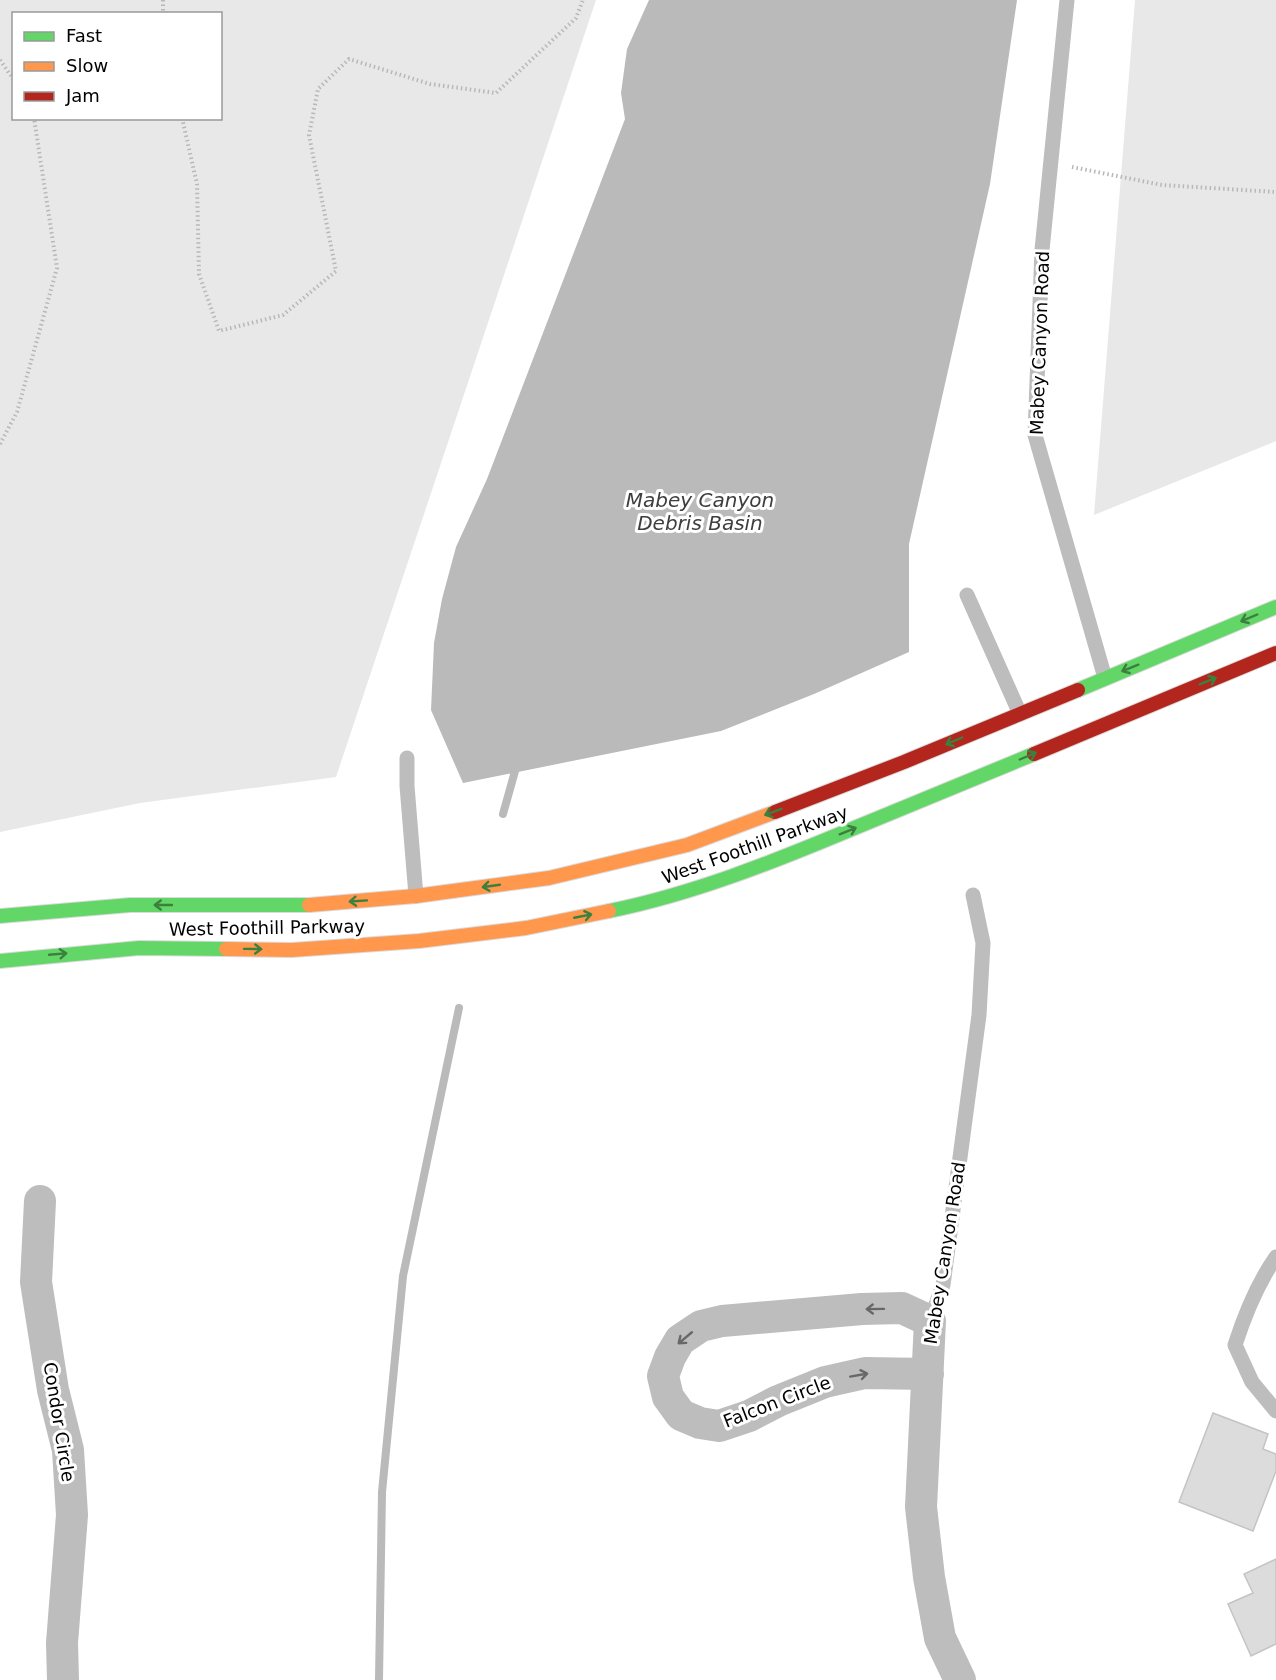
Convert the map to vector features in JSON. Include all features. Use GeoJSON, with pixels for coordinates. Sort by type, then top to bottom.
{"type":"FeatureCollection","features":[{"type":"Feature","properties":{"kind":"main road","name":"West Foothill Parkway"},"geometry":{"type":"LineString","coordinates":[[0,916],[130,904],[305,905],[416,896],[549,878],[687,845],[904,762],[1276,607]]}},
{"type":"Feature","properties":{"kind":"main road","name":"West Foothill Parkway"},"geometry":{"type":"LineString","coordinates":[[0,960],[139,948],[292,950],[419,941],[526,928],[630,907],[718,881],[785,857],[1276,653]]}},
{"type":"Feature","properties":{"kind":"main road"},"geometry":{"type":"LineString","coordinates":[[1084,701],[1105,678]]}},
{"type":"Feature","properties":{"kind":"main road"},"geometry":{"type":"LineString","coordinates":[[785,857],[828,822]]}},
{"type":"Feature","properties":{"kind":"street","name":"Condor Circle"},"geometry":{"type":"LineString","coordinates":[[40,1201],[36,1282],[54,1390],[68,1450],[72,1515],[62,1643],[63,1680]]}},
{"type":"Feature","properties":{"kind":"street","name":"Falcon Circle"},"geometry":{"type":"LineString","coordinates":[[928,1374],[865,1373],[825,1382],[749,1416],[719,1426],[700,1423],[681,1415],[668,1397],[663,1376],[680,1340],[701,1326],[722,1321],[862,1309],[902,1308],[930,1321]]}},
{"type":"Feature","properties":{"kind":"street","name":"Mabey Canyon Road"},"geometry":{"type":"LineString","coordinates":[[930,1321],[921,1507],[929,1577],[940,1638],[960,1680]]}},
{"type":"Feature","properties":{"kind":"lane","name":"Mabey Canyon Road"},"geometry":{"type":"LineString","coordinates":[[1066,0],[1042,250],[1035,435],[1105,678]]}},
{"type":"Feature","properties":{"kind":"lane"},"geometry":{"type":"LineString","coordinates":[[967,595],[1020,714]]}},
{"type":"Feature","properties":{"kind":"lane"},"geometry":{"type":"LineString","coordinates":[[407,759],[416,896]]}},
{"type":"Feature","properties":{"kind":"lane","name":"Mabey Canyon Road"},"geometry":{"type":"LineString","coordinates":[[930,1321],[943,1285],[980,1015],[983,943],[973,895]]}},
{"type":"Feature","properties":{"kind":"lane"},"geometry":{"type":"LineString","coordinates":[[1276,1257],[1264,1274],[1243,1319],[1235,1345],[1252,1382],[1276,1411]]}},
{"type":"Feature","properties":{"kind":"path"},"geometry":{"type":"LineString","coordinates":[[182,120],[197,184],[199,274],[219,331],[283,315],[336,271],[309,135],[318,89],[349,59],[430,84],[496,93],[576,18],[583,0]]}},
{"type":"Feature","properties":{"kind":"path"},"geometry":{"type":"LineString","coordinates":[[0,60],[12,77]]}},
{"type":"Feature","properties":{"kind":"path"},"geometry":{"type":"LineString","coordinates":[[0,444],[17,412],[57,268],[34,120]]}},
{"type":"Feature","properties":{"kind":"path"},"geometry":{"type":"LineString","coordinates":[[1051,162],[1162,185],[1276,192]]}},
{"type":"Feature","properties":{"kind":"shaded area"},"geometry":{"type":"Polygon","coordinates":[[[0,0],[596,0],[336,777],[140,803],[0,832],[0,0]]]}},
{"type":"Feature","properties":{"kind":"shaded area"},"geometry":{"type":"Polygon","coordinates":[[[1135,0],[1276,0],[1276,441],[1094,515],[1135,0]]]}},
{"type":"Feature","properties":{"kind":"water","name":"Mabey Canyon Debris Basin"},"geometry":{"type":"Polygon","coordinates":[[[649,0],[1017,0],[990,184],[909,544],[909,652],[814,694],[721,731],[463,783],[431,710],[434,643],[442,599],[456,547],[487,479],[625,119],[621,93],[627,49],[649,0]]]}},
{"type":"Feature","properties":{"kind":"building"},"geometry":{"type":"Polygon","coordinates":[[[1213,1413],[1268,1434],[1263,1449],[1276,1454],[1276,1471],[1253,1531],[1179,1502],[1213,1413]]]}},
{"type":"Feature","properties":{"kind":"building"},"geometry":{"type":"Polygon","coordinates":[[[1276,1559],[1276,1644],[1251,1656],[1228,1604],[1253,1593],[1244,1574],[1276,1559]]]}},
{"type":"Feature","properties":{"kind":"waterway"},"geometry":{"type":"LineString","coordinates":[[503,814],[517,764]]}},
{"type":"Feature","properties":{"kind":"waterway"},"geometry":{"type":"LineString","coordinates":[[379,1680],[382,1492],[403,1276],[459,1008]]}},
{"type":"Feature","properties":{"kind":"traffic: fast"},"geometry":{"type":"LineString","coordinates":[[1078,690],[1276,607]]}},
{"type":"Feature","properties":{"kind":"traffic: fast"},"geometry":{"type":"LineString","coordinates":[[609,911],[671,896],[763,865],[1034,754]]}},
{"type":"Feature","properties":{"kind":"traffic: fast"},"geometry":{"type":"LineString","coordinates":[[0,916],[130,905],[309,905]]}},
{"type":"Feature","properties":{"kind":"traffic: fast"},"geometry":{"type":"LineString","coordinates":[[0,961],[139,948],[226,949]]}},
{"type":"Feature","properties":{"kind":"traffic: slow"},"geometry":{"type":"LineString","coordinates":[[309,905],[416,896],[549,878],[687,845],[775,812]]}},
{"type":"Feature","properties":{"kind":"traffic: slow"},"geometry":{"type":"LineString","coordinates":[[226,949],[292,950],[419,941],[526,928],[609,911]]}},
{"type":"Feature","properties":{"kind":"traffic: jam"},"geometry":{"type":"LineString","coordinates":[[1034,754],[1276,653]]}},
{"type":"Feature","properties":{"kind":"traffic: jam"},"geometry":{"type":"LineString","coordinates":[[775,812],[904,762],[1078,690]]}}]}
